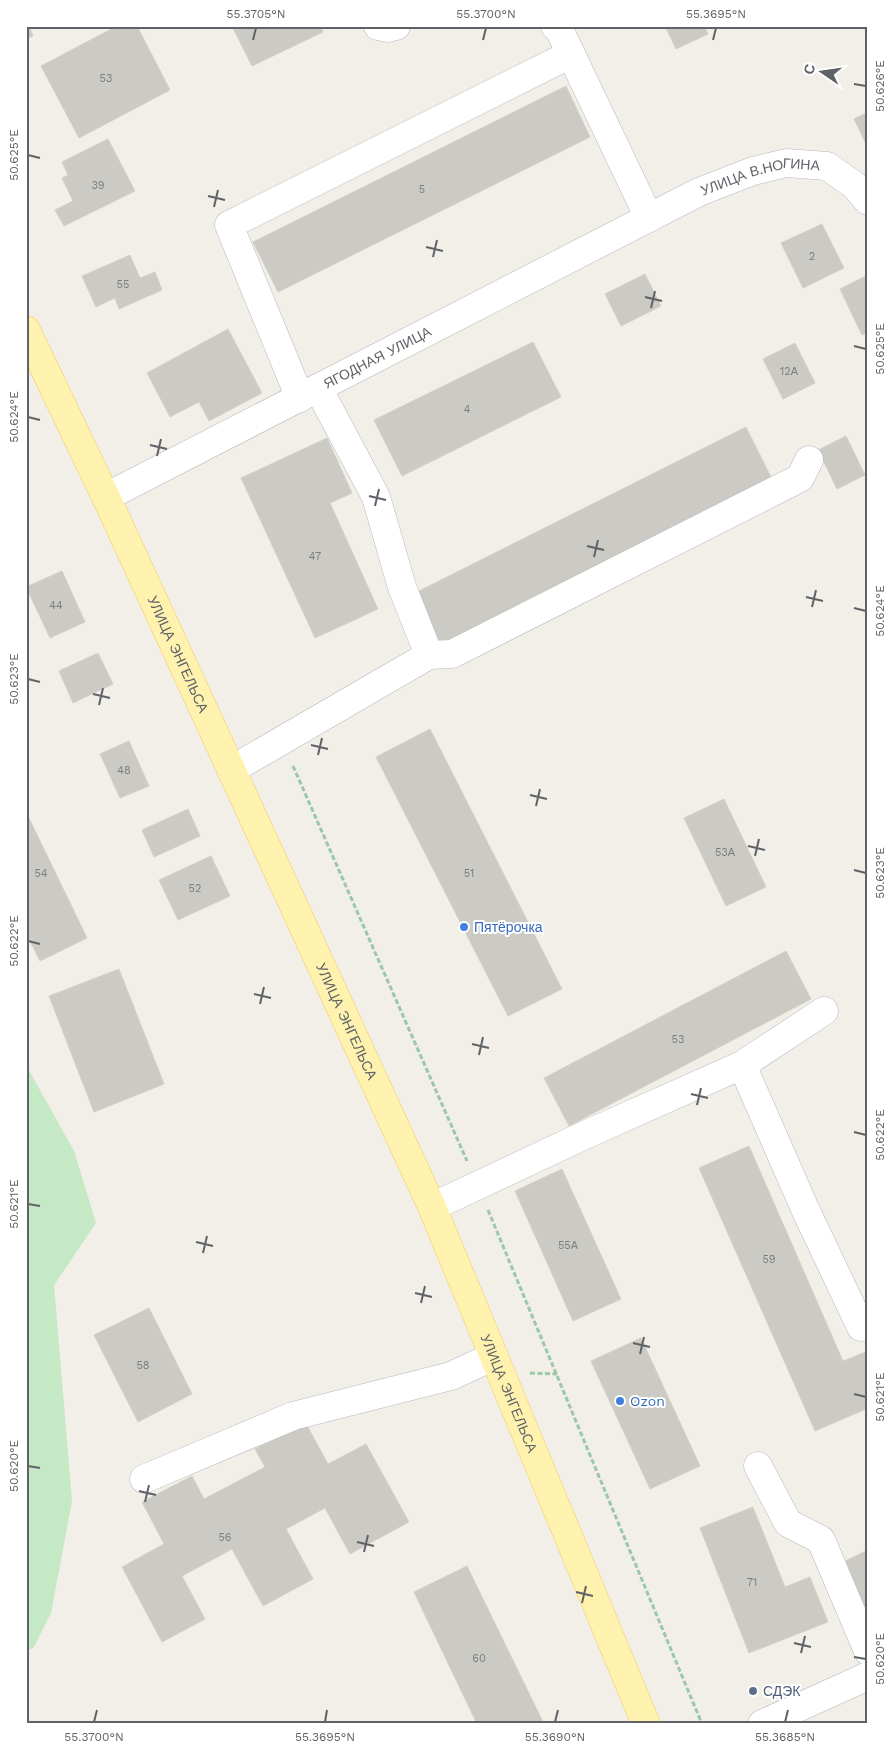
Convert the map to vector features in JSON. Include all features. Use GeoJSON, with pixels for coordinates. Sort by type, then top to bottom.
{"type":"FeatureCollection","features":[{"type":"Feature","properties":{"kind":"main road","name":"УЛИЦА ЭНГЕЛЬСА"},"geometry":{"type":"LineString","coordinates":[[26,330],[106,497],[432,1207],[646,1724]]}},
{"type":"Feature","properties":{"kind":"street"},"geometry":{"type":"LineString","coordinates":[[378,26],[388,28],[396,26]]}},
{"type":"Feature","properties":{"kind":"street"},"geometry":{"type":"LineString","coordinates":[[555,26],[560,31],[648,218]]}},
{"type":"Feature","properties":{"kind":"street"},"geometry":{"type":"LineString","coordinates":[[429,655],[402,587],[376,498],[309,393],[230,225],[571,54]]}},
{"type":"Feature","properties":{"kind":"street","name":"УЛИЦА В.НОГИНА"},"geometry":{"type":"LineString","coordinates":[[648,218],[699,192],[753,171],[786,163],[827,166],[854,185],[868,201]]}},
{"type":"Feature","properties":{"kind":"street","name":"ЯГОДНАЯ УЛИЦА"},"geometry":{"type":"LineString","coordinates":[[106,497],[648,218]]}},
{"type":"Feature","properties":{"kind":"street"},"geometry":{"type":"LineString","coordinates":[[231,770],[429,655],[452,654],[800,478],[810,460]]}},
{"type":"Feature","properties":{"kind":"street"},"geometry":{"type":"LineString","coordinates":[[432,1207],[587,1134],[742,1065],[824,1011]]}},
{"type":"Feature","properties":{"kind":"street"},"geometry":{"type":"LineString","coordinates":[[742,1065],[806,1211],[861,1327],[868,1324]]}},
{"type":"Feature","properties":{"kind":"street"},"geometry":{"type":"LineString","coordinates":[[144,1479],[293,1416],[451,1376],[494,1356]]}},
{"type":"Feature","properties":{"kind":"street"},"geometry":{"type":"LineString","coordinates":[[758,1466],[788,1523],[821,1540],[868,1651]]}},
{"type":"Feature","properties":{"kind":"street"},"geometry":{"type":"LineString","coordinates":[[762,1724],[868,1676]]}},
{"type":"Feature","properties":{"kind":"path"},"geometry":{"type":"LineString","coordinates":[[281,741],[478,1186],[702,1724]]}},
{"type":"Feature","properties":{"kind":"green space"},"geometry":{"type":"Polygon","coordinates":[[[26,1065],[74,1151],[96,1223],[54,1285],[72,1501],[51,1613],[34,1647],[26,1652],[26,1065]]]}},
{"type":"Feature","properties":{"kind":"building"},"geometry":{"type":"Polygon","coordinates":[[[26,26],[29,26],[33,36],[26,39],[26,26]]]}},
{"type":"Feature","properties":{"kind":"building"},"geometry":{"type":"Polygon","coordinates":[[[117,26],[137,26],[170,90],[79,138],[41,66],[117,26]]]}},
{"type":"Feature","properties":{"kind":"building"},"geometry":{"type":"Polygon","coordinates":[[[232,26],[320,26],[323,32],[252,66],[232,26]]]}},
{"type":"Feature","properties":{"kind":"building"},"geometry":{"type":"Polygon","coordinates":[[[665,26],[704,26],[708,34],[676,49],[665,26]]]}},
{"type":"Feature","properties":{"kind":"building"},"geometry":{"type":"Polygon","coordinates":[[[566,86],[590,137],[278,292],[253,242],[566,86]]]}},
{"type":"Feature","properties":{"kind":"building"},"geometry":{"type":"Polygon","coordinates":[[[868,112],[868,148],[854,119],[868,112]]]}},
{"type":"Feature","properties":{"kind":"building"},"geometry":{"type":"Polygon","coordinates":[[[108,139],[135,191],[64,226],[55,210],[73,201],[62,178],[68,175],[62,162],[108,139]]]}},
{"type":"Feature","properties":{"kind":"building"},"geometry":{"type":"Polygon","coordinates":[[[822,224],[844,268],[803,288],[781,243],[822,224]]]}},
{"type":"Feature","properties":{"kind":"building"},"geometry":{"type":"Polygon","coordinates":[[[130,255],[140,278],[155,272],[162,290],[119,309],[115,298],[96,307],[82,276],[130,255]]]}},
{"type":"Feature","properties":{"kind":"building"},"geometry":{"type":"Polygon","coordinates":[[[645,274],[661,306],[621,326],[605,294],[645,274]]]}},
{"type":"Feature","properties":{"kind":"building"},"geometry":{"type":"Polygon","coordinates":[[[868,275],[868,332],[862,335],[840,289],[868,275]]]}},
{"type":"Feature","properties":{"kind":"building"},"geometry":{"type":"Polygon","coordinates":[[[228,329],[262,393],[209,421],[199,402],[170,417],[147,373],[228,329]]]}},
{"type":"Feature","properties":{"kind":"building"},"geometry":{"type":"Polygon","coordinates":[[[533,342],[561,397],[402,476],[374,420],[533,342]]]}},
{"type":"Feature","properties":{"kind":"building"},"geometry":{"type":"Polygon","coordinates":[[[795,343],[815,383],[783,399],[763,359],[795,343]]]}},
{"type":"Feature","properties":{"kind":"building"},"geometry":{"type":"Polygon","coordinates":[[[746,427],[773,481],[442,647],[415,593],[746,427]]]}},
{"type":"Feature","properties":{"kind":"building"},"geometry":{"type":"Polygon","coordinates":[[[846,436],[865,475],[837,489],[818,450],[846,436]]]}},
{"type":"Feature","properties":{"kind":"building"},"geometry":{"type":"Polygon","coordinates":[[[327,438],[352,493],[330,503],[378,609],[315,638],[241,478],[327,438]]]}},
{"type":"Feature","properties":{"kind":"building"},"geometry":{"type":"Polygon","coordinates":[[[62,571],[85,622],[50,638],[26,587],[62,571]]]}},
{"type":"Feature","properties":{"kind":"building"},"geometry":{"type":"Polygon","coordinates":[[[98,653],[113,684],[73,703],[59,671],[98,653]]]}},
{"type":"Feature","properties":{"kind":"building"},"geometry":{"type":"Polygon","coordinates":[[[430,729],[562,989],[508,1016],[376,757],[430,729]]]}},
{"type":"Feature","properties":{"kind":"building"},"geometry":{"type":"Polygon","coordinates":[[[129,741],[149,786],[120,798],[100,754],[129,741]]]}},
{"type":"Feature","properties":{"kind":"building"},"geometry":{"type":"Polygon","coordinates":[[[724,799],[766,887],[726,906],[684,818],[724,799]]]}},
{"type":"Feature","properties":{"kind":"building"},"geometry":{"type":"Polygon","coordinates":[[[188,809],[200,836],[154,857],[142,830],[188,809]]]}},
{"type":"Feature","properties":{"kind":"building"},"geometry":{"type":"Polygon","coordinates":[[[26,812],[87,938],[40,961],[26,933],[26,812]]]}},
{"type":"Feature","properties":{"kind":"building"},"geometry":{"type":"Polygon","coordinates":[[[211,856],[230,896],[178,920],[159,880],[211,856]]]}},
{"type":"Feature","properties":{"kind":"building"},"geometry":{"type":"Polygon","coordinates":[[[786,951],[811,999],[569,1126],[544,1078],[786,951]]]}},
{"type":"Feature","properties":{"kind":"building"},"geometry":{"type":"Polygon","coordinates":[[[119,969],[164,1084],[94,1112],[49,996],[119,969]]]}},
{"type":"Feature","properties":{"kind":"building"},"geometry":{"type":"Polygon","coordinates":[[[749,1146],[843,1361],[868,1351],[868,1408],[815,1431],[699,1168],[749,1146]]]}},
{"type":"Feature","properties":{"kind":"building"},"geometry":{"type":"Polygon","coordinates":[[[562,1169],[621,1299],[573,1321],[515,1191],[562,1169]]]}},
{"type":"Feature","properties":{"kind":"building"},"geometry":{"type":"Polygon","coordinates":[[[149,1308],[192,1394],[138,1422],[94,1335],[149,1308]]]}},
{"type":"Feature","properties":{"kind":"building"},"geometry":{"type":"Polygon","coordinates":[[[641,1338],[700,1466],[650,1489],[591,1361],[641,1338]]]}},
{"type":"Feature","properties":{"kind":"building"},"geometry":{"type":"Polygon","coordinates":[[[305,1422],[328,1464],[366,1444],[409,1522],[350,1554],[325,1508],[286,1529],[313,1579],[263,1606],[232,1549],[182,1576],[205,1619],[162,1642],[122,1567],[164,1544],[142,1502],[192,1476],[204,1499],[265,1467],[255,1449],[305,1422]]]}},
{"type":"Feature","properties":{"kind":"building"},"geometry":{"type":"Polygon","coordinates":[[[753,1507],[785,1587],[810,1577],[828,1622],[749,1653],[700,1528],[753,1507]]]}},
{"type":"Feature","properties":{"kind":"building"},"geometry":{"type":"Polygon","coordinates":[[[868,1550],[868,1617],[841,1563],[868,1550]]]}},
{"type":"Feature","properties":{"kind":"building"},"geometry":{"type":"Polygon","coordinates":[[[467,1566],[544,1724],[477,1724],[414,1592],[467,1566]]]}},
{"type":"Feature","properties":{"kind":"place","name":"Пятёрочка"},"geometry":{"type":"Point","coordinates":[464,927]}},
{"type":"Feature","properties":{"kind":"place","name":"Ozon"},"geometry":{"type":"Point","coordinates":[620,1401]}},
{"type":"Feature","properties":{"kind":"place","name":"СДЭК"},"geometry":{"type":"Point","coordinates":[753,1691]}}]}
